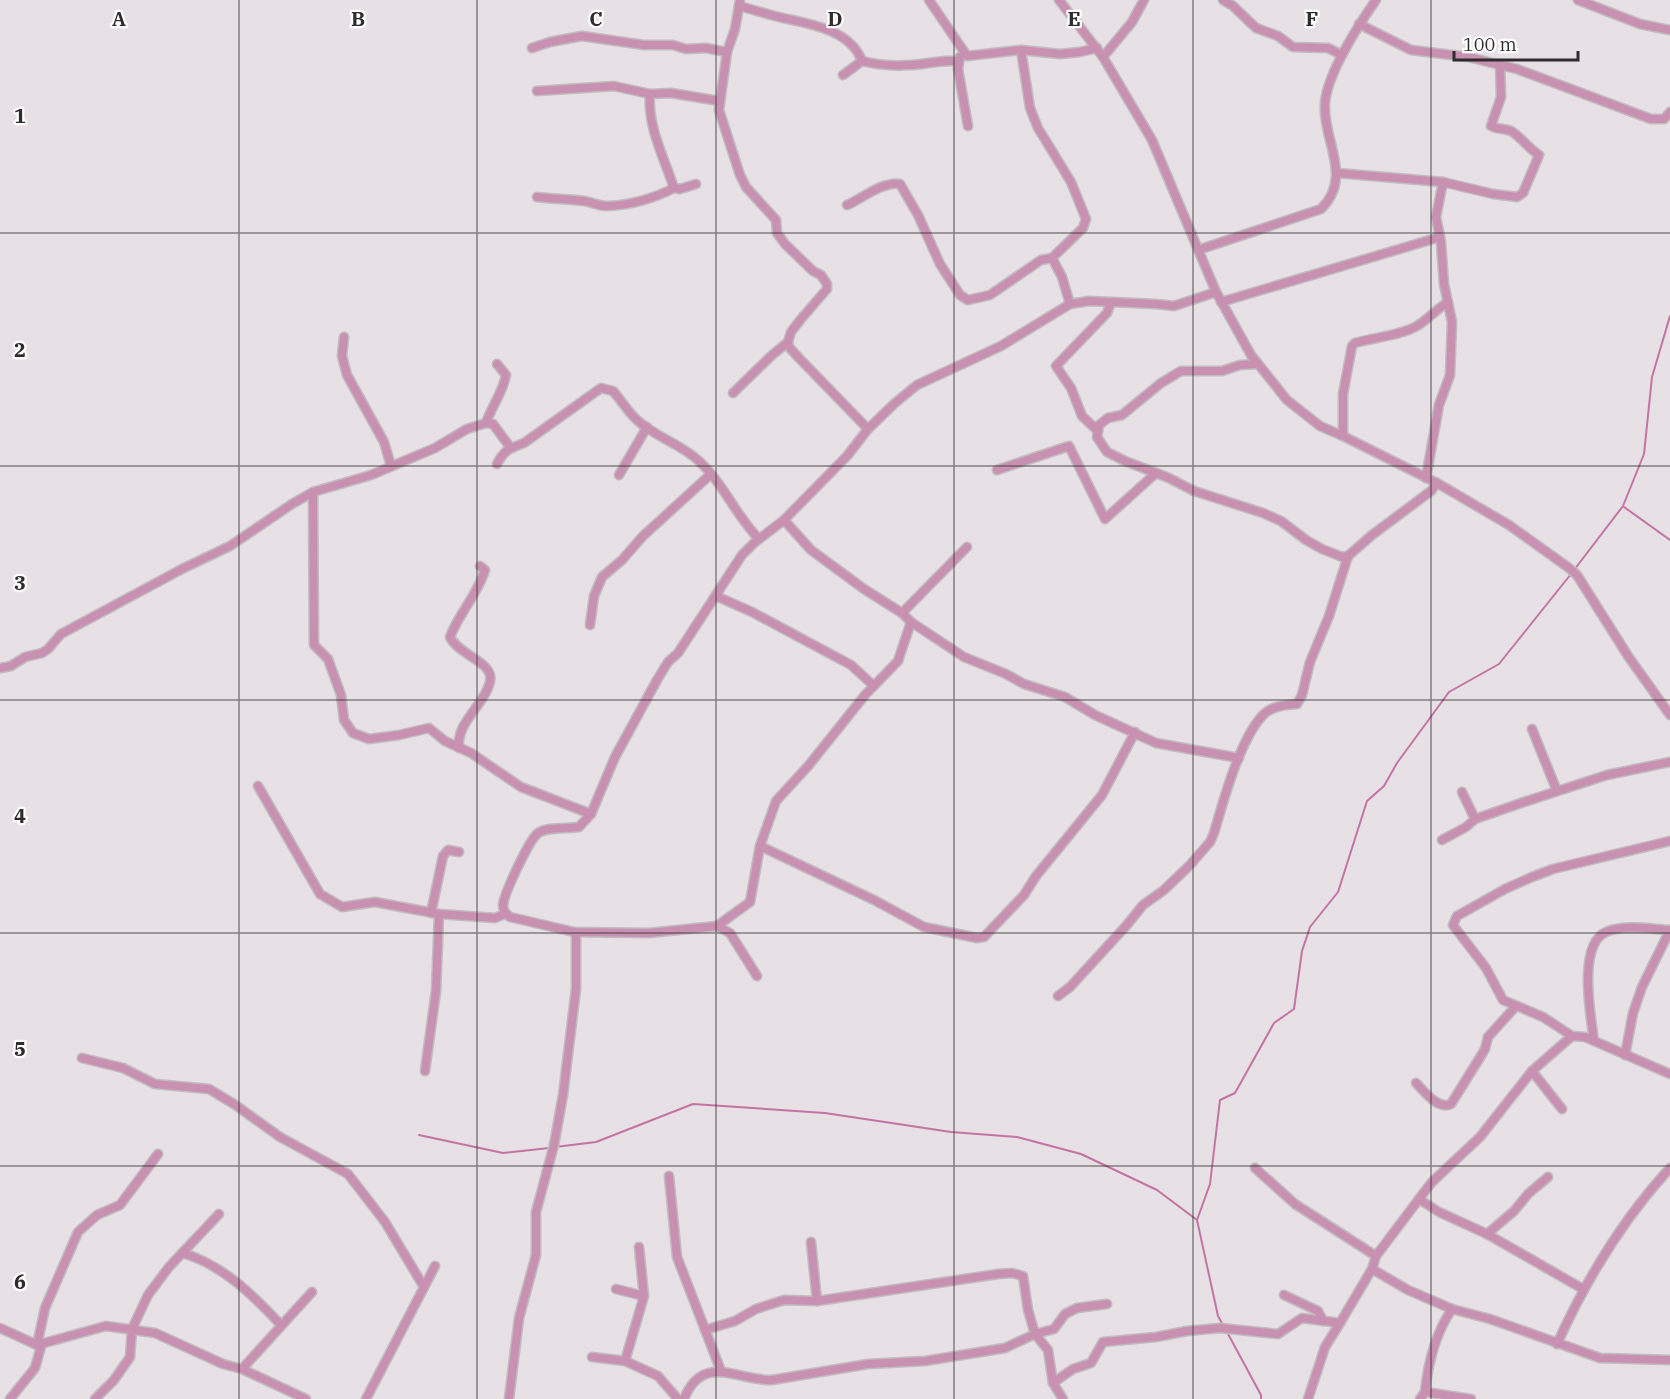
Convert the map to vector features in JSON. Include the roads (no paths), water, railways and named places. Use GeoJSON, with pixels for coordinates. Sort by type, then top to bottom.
{"type":"FeatureCollection","features":[{"type":"Feature","properties":{"kind":"street"},"geometry":{"type":"LineString","coordinates":[[929,0],[967,56],[1022,50],[1060,54],[1097,48]]}},
{"type":"Feature","properties":{"kind":"street"},"geometry":{"type":"LineString","coordinates":[[1059,0],[1104,57],[1152,140],[1221,302],[1251,355],[1287,400],[1320,426],[1437,483],[1509,525],[1569,568],[1577,575],[1628,656],[1670,715]]}},
{"type":"Feature","properties":{"kind":"street"},"geometry":{"type":"LineString","coordinates":[[1104,57],[1132,22],[1144,0]]}},
{"type":"Feature","properties":{"kind":"street"},"geometry":{"type":"LineString","coordinates":[[1223,0],[1242,14],[1252,25],[1278,36],[1293,47],[1328,48],[1342,55]]}},
{"type":"Feature","properties":{"kind":"street"},"geometry":{"type":"LineString","coordinates":[[1198,250],[1321,209],[1334,190],[1337,173],[1325,103],[1327,92],[1342,55],[1359,24],[1376,0]]}},
{"type":"Feature","properties":{"kind":"street"},"geometry":{"type":"LineString","coordinates":[[1578,0],[1640,24],[1670,30]]}},
{"type":"Feature","properties":{"kind":"street"},"geometry":{"type":"LineString","coordinates":[[862,61],[858,50],[849,40],[825,29],[739,3],[735,29],[727,52],[719,110],[746,187],[776,220],[777,233],[785,244],[813,271],[821,275],[826,284],[827,289],[824,294],[791,332],[789,347],[868,429]]}},
{"type":"Feature","properties":{"kind":"street"},"geometry":{"type":"LineString","coordinates":[[1359,24],[1411,50],[1468,57],[1500,64],[1652,119],[1664,119],[1670,112]]}},
{"type":"Feature","properties":{"kind":"street"},"geometry":{"type":"LineString","coordinates":[[532,48],[582,36],[644,45],[673,45],[686,49],[706,48],[727,52]]}},
{"type":"Feature","properties":{"kind":"street"},"geometry":{"type":"LineString","coordinates":[[847,205],[882,187],[900,184],[940,264],[960,295],[968,300],[990,295],[1041,260],[1052,258],[1083,228],[1086,219],[1071,182],[1038,128],[1030,108],[1022,50]]}},
{"type":"Feature","properties":{"kind":"street"},"geometry":{"type":"LineString","coordinates":[[963,51],[958,62],[968,126]]}},
{"type":"Feature","properties":{"kind":"street"},"geometry":{"type":"LineString","coordinates":[[862,61],[907,66],[934,64],[951,59],[958,62]]}},
{"type":"Feature","properties":{"kind":"street"},"geometry":{"type":"LineString","coordinates":[[843,75],[862,61]]}},
{"type":"Feature","properties":{"kind":"street"},"geometry":{"type":"LineString","coordinates":[[1337,173],[1443,182],[1493,194],[1517,197],[1523,193],[1539,155],[1530,150],[1511,131],[1495,129],[1491,126],[1501,97],[1500,64]]}},
{"type":"Feature","properties":{"kind":"street"},"geometry":{"type":"LineString","coordinates":[[537,91],[614,86],[650,94],[671,93],[719,101]]}},
{"type":"Feature","properties":{"kind":"street"},"geometry":{"type":"LineString","coordinates":[[650,94],[649,105],[654,128],[674,188]]}},
{"type":"Feature","properties":{"kind":"street"},"geometry":{"type":"LineString","coordinates":[[1426,478],[1439,405],[1450,375],[1452,322],[1436,217],[1443,182]]}},
{"type":"Feature","properties":{"kind":"street"},"geometry":{"type":"LineString","coordinates":[[537,197],[584,201],[604,206],[619,205],[660,195],[674,188],[680,189],[696,184]]}},
{"type":"Feature","properties":{"kind":"street"},"geometry":{"type":"LineString","coordinates":[[1221,302],[1440,237]]}},
{"type":"Feature","properties":{"kind":"street"},"geometry":{"type":"LineString","coordinates":[[1052,258],[1062,277],[1070,304]]}},
{"type":"Feature","properties":{"kind":"street"},"geometry":{"type":"LineString","coordinates":[[910,622],[898,661],[776,801],[760,846],[750,902],[717,926],[649,933],[574,932],[516,920],[505,914],[503,906],[506,895],[530,844],[537,834],[544,830],[579,827],[591,814],[615,757],[657,680],[668,662],[678,653],[742,555],[784,520],[895,403],[917,385],[1001,346],[1070,304],[1089,301],[1156,303],[1174,306],[1216,292]]}},
{"type":"Feature","properties":{"kind":"street"},"geometry":{"type":"LineString","coordinates":[[1098,431],[1082,416],[1071,388],[1056,366],[1107,313],[1111,302]]}},
{"type":"Feature","properties":{"kind":"street"},"geometry":{"type":"LineString","coordinates":[[1343,436],[1342,394],[1352,346],[1368,339],[1405,331],[1416,326],[1448,302]]}},
{"type":"Feature","properties":{"kind":"street"},"geometry":{"type":"LineString","coordinates":[[344,337],[342,356],[347,375],[384,442],[391,466]]}},
{"type":"Feature","properties":{"kind":"street"},"geometry":{"type":"LineString","coordinates":[[733,393],[788,342]]}},
{"type":"Feature","properties":{"kind":"street"},"geometry":{"type":"LineString","coordinates":[[486,423],[506,375],[496,364]]}},
{"type":"Feature","properties":{"kind":"street"},"geometry":{"type":"LineString","coordinates":[[1258,364],[1240,365],[1222,371],[1181,371],[1161,383],[1122,415],[1108,417],[1099,425],[1097,437],[1107,452],[1194,491],[1233,502],[1272,517],[1290,526],[1306,540],[1322,549],[1342,557],[1348,556]]}},
{"type":"Feature","properties":{"kind":"street"},"geometry":{"type":"LineString","coordinates":[[497,464],[510,447],[524,443],[601,388],[613,391],[636,419],[687,451],[711,474],[748,528],[759,539]]}},
{"type":"Feature","properties":{"kind":"street"},"geometry":{"type":"LineString","coordinates":[[0,668],[10,666],[25,657],[48,649],[61,634],[230,546],[313,492],[371,475],[435,448],[467,429],[486,423],[493,424],[510,447]]}},
{"type":"Feature","properties":{"kind":"street"},"geometry":{"type":"LineString","coordinates":[[619,475],[647,427]]}},
{"type":"Feature","properties":{"kind":"street"},"geometry":{"type":"LineString","coordinates":[[998,470],[1069,446],[1105,519],[1156,473]]}},
{"type":"Feature","properties":{"kind":"street"},"geometry":{"type":"LineString","coordinates":[[590,625],[594,596],[602,577],[711,474]]}},
{"type":"Feature","properties":{"kind":"street"},"geometry":{"type":"LineString","coordinates":[[1058,996],[1070,987],[1143,905],[1164,890],[1210,842],[1241,751],[1263,715],[1276,706],[1297,704],[1302,695],[1310,662],[1329,616],[1348,556],[1431,491],[1437,483]]}},
{"type":"Feature","properties":{"kind":"street"},"geometry":{"type":"LineString","coordinates":[[313,492],[314,645],[328,659],[341,695],[344,720],[353,733],[369,739],[429,728],[445,741],[521,787],[591,814]]}},
{"type":"Feature","properties":{"kind":"street"},"geometry":{"type":"LineString","coordinates":[[784,520],[811,550],[864,589],[902,613],[910,622],[964,657],[1024,684],[1065,698],[1095,715],[1156,742],[1239,758]]}},
{"type":"Feature","properties":{"kind":"street"},"geometry":{"type":"LineString","coordinates":[[902,613],[967,547]]}},
{"type":"Feature","properties":{"kind":"street"},"geometry":{"type":"LineString","coordinates":[[459,748],[461,730],[491,680],[490,671],[486,666],[462,651],[450,637],[455,624],[482,581],[485,570],[480,566]]}},
{"type":"Feature","properties":{"kind":"street"},"geometry":{"type":"LineString","coordinates":[[716,596],[752,612],[851,664],[874,686]]}},
{"type":"Feature","properties":{"kind":"street"},"geometry":{"type":"LineString","coordinates":[[1532,729],[1557,791]]}},
{"type":"Feature","properties":{"kind":"street"},"geometry":{"type":"LineString","coordinates":[[760,846],[874,900],[924,927],[977,938],[984,937],[1024,895],[1036,876],[1102,795],[1135,732]]}},
{"type":"Feature","properties":{"kind":"street"},"geometry":{"type":"LineString","coordinates":[[1442,840],[1475,819],[1607,776],[1670,762]]}},
{"type":"Feature","properties":{"kind":"street"},"geometry":{"type":"LineString","coordinates":[[258,786],[320,894],[342,907],[375,902],[435,914],[495,918],[505,914]]}},
{"type":"Feature","properties":{"kind":"street"},"geometry":{"type":"LineString","coordinates":[[1462,792],[1475,819]]}},
{"type":"Feature","properties":{"kind":"street"},"geometry":{"type":"LineString","coordinates":[[1670,841],[1542,873],[1505,889],[1453,920],[1453,925],[1486,968],[1503,999],[1543,1017],[1572,1036],[1585,1037],[1670,1074]]}},
{"type":"Feature","properties":{"kind":"street"},"geometry":{"type":"LineString","coordinates":[[425,1071],[436,991],[435,914],[443,856],[448,850],[459,852]]}},
{"type":"Feature","properties":{"kind":"street"},"geometry":{"type":"LineString","coordinates":[[717,926],[730,933],[758,976]]}},
{"type":"Feature","properties":{"kind":"street"},"geometry":{"type":"LineString","coordinates":[[1594,1041],[1588,979],[1589,957],[1597,941],[1605,932],[1629,928],[1670,930],[1642,987],[1633,1013],[1625,1055]]}},
{"type":"Feature","properties":{"kind":"street"},"geometry":{"type":"LineString","coordinates":[[509,1399],[519,1318],[536,1256],[536,1212],[554,1145],[562,1095],[576,989],[576,934],[574,932]]}},
{"type":"Feature","properties":{"kind":"street"},"geometry":{"type":"LineString","coordinates":[[1416,1083],[1442,1105],[1451,1104],[1485,1049],[1488,1038],[1516,1006]]}},
{"type":"Feature","properties":{"kind":"street"},"geometry":{"type":"LineString","coordinates":[[1308,1399],[1325,1347],[1372,1269],[1376,1256],[1432,1182],[1480,1137],[1532,1071],[1572,1036]]}},
{"type":"Feature","properties":{"kind":"street"},"geometry":{"type":"LineString","coordinates":[[82,1058],[123,1068],[155,1084],[209,1089],[280,1137],[348,1174],[385,1222],[424,1287]]}},
{"type":"Feature","properties":{"kind":"street"},"geometry":{"type":"LineString","coordinates":[[1532,1071],[1562,1109]]}},
{"type":"Feature","properties":{"kind":"street"},"geometry":{"type":"LineString","coordinates":[[10,1399],[35,1368],[45,1308],[78,1232],[97,1215],[120,1205],[158,1154]]}},
{"type":"Feature","properties":{"kind":"street"},"geometry":{"type":"LineString","coordinates":[[1255,1168],[1295,1204],[1376,1256]]}},
{"type":"Feature","properties":{"kind":"street"},"geometry":{"type":"LineString","coordinates":[[1557,1344],[1583,1289],[1610,1244],[1670,1168]]}},
{"type":"Feature","properties":{"kind":"street"},"geometry":{"type":"LineString","coordinates":[[669,1176],[677,1257],[721,1371]]}},
{"type":"Feature","properties":{"kind":"street"},"geometry":{"type":"LineString","coordinates":[[1487,1234],[1548,1177]]}},
{"type":"Feature","properties":{"kind":"street"},"geometry":{"type":"LineString","coordinates":[[1419,1199],[1439,1212],[1487,1234],[1583,1289]]}},
{"type":"Feature","properties":{"kind":"street"},"geometry":{"type":"LineString","coordinates":[[95,1399],[114,1380],[130,1357],[132,1329],[148,1295],[182,1253],[219,1214]]}},
{"type":"Feature","properties":{"kind":"street"},"geometry":{"type":"LineString","coordinates":[[811,1242],[817,1301]]}},
{"type":"Feature","properties":{"kind":"street"},"geometry":{"type":"LineString","coordinates":[[625,1361],[644,1296],[639,1247]]}},
{"type":"Feature","properties":{"kind":"street"},"geometry":{"type":"LineString","coordinates":[[182,1253],[192,1256],[245,1287],[281,1325]]}},
{"type":"Feature","properties":{"kind":"street"},"geometry":{"type":"LineString","coordinates":[[366,1399],[435,1266]]}},
{"type":"Feature","properties":{"kind":"street"},"geometry":{"type":"LineString","coordinates":[[1372,1269],[1408,1290],[1452,1309],[1490,1319],[1600,1358],[1670,1360]]}},
{"type":"Feature","properties":{"kind":"street"},"geometry":{"type":"LineString","coordinates":[[705,1330],[735,1321],[756,1309],[784,1300],[817,1301],[998,1274],[1023,1276],[1028,1310],[1035,1334],[1047,1350],[1053,1383],[1063,1399]]}},
{"type":"Feature","properties":{"kind":"street"},"geometry":{"type":"LineString","coordinates":[[616,1289],[644,1296]]}},
{"type":"Feature","properties":{"kind":"street"},"geometry":{"type":"LineString","coordinates":[[242,1369],[312,1292]]}},
{"type":"Feature","properties":{"kind":"street"},"geometry":{"type":"LineString","coordinates":[[1284,1295],[1318,1311],[1323,1321]]}},
{"type":"Feature","properties":{"kind":"street"},"geometry":{"type":"LineString","coordinates":[[684,1399],[690,1386],[699,1378],[712,1372],[721,1371],[759,1380],[772,1380],[868,1364],[925,1361],[1005,1348],[1035,1334],[1054,1329],[1065,1314],[1077,1308],[1107,1304]]}},
{"type":"Feature","properties":{"kind":"street"},"geometry":{"type":"LineString","coordinates":[[1452,1309],[1438,1331],[1423,1396],[1471,1399]]}},
{"type":"Feature","properties":{"kind":"street"},"geometry":{"type":"LineString","coordinates":[[1053,1383],[1073,1369],[1091,1364],[1103,1342],[1224,1328],[1278,1334],[1302,1318],[1340,1323]]}},
{"type":"Feature","properties":{"kind":"street"},"geometry":{"type":"LineString","coordinates":[[0,1328],[40,1344],[106,1326],[155,1333],[224,1364],[242,1369],[306,1399]]}},
{"type":"Feature","properties":{"kind":"street"},"geometry":{"type":"LineString","coordinates":[[592,1357],[625,1361],[658,1376],[678,1399]]}},
{"type":"Feature","properties":{"kind":"waterway"},"geometry":{"type":"LineString","coordinates":[[1574,570],[1623,506],[1644,454],[1652,377],[1670,316]]}},
{"type":"Feature","properties":{"kind":"waterway"},"geometry":{"type":"LineString","coordinates":[[1624,507],[1670,540]]}},
{"type":"Feature","properties":{"kind":"waterway"},"geometry":{"type":"LineString","coordinates":[[1223,1325],[1218,1316],[1197,1220],[1210,1184],[1220,1100],[1235,1093],[1274,1023],[1294,1009],[1302,951],[1310,927],[1338,892],[1367,801],[1384,786],[1397,763],[1449,692],[1499,664],[1571,574]]}},
{"type":"Feature","properties":{"kind":"waterway"},"geometry":{"type":"LineString","coordinates":[[555,1147],[596,1142],[693,1104],[825,1113],[951,1132],[1017,1137],[1081,1154],[1157,1190],[1197,1220]]}},
{"type":"Feature","properties":{"kind":"waterway"},"geometry":{"type":"LineString","coordinates":[[419,1135],[503,1153],[549,1148]]}},
{"type":"Feature","properties":{"kind":"waterway"},"geometry":{"type":"LineString","coordinates":[[1227,1332],[1261,1395],[1261,1399]]}}]}
